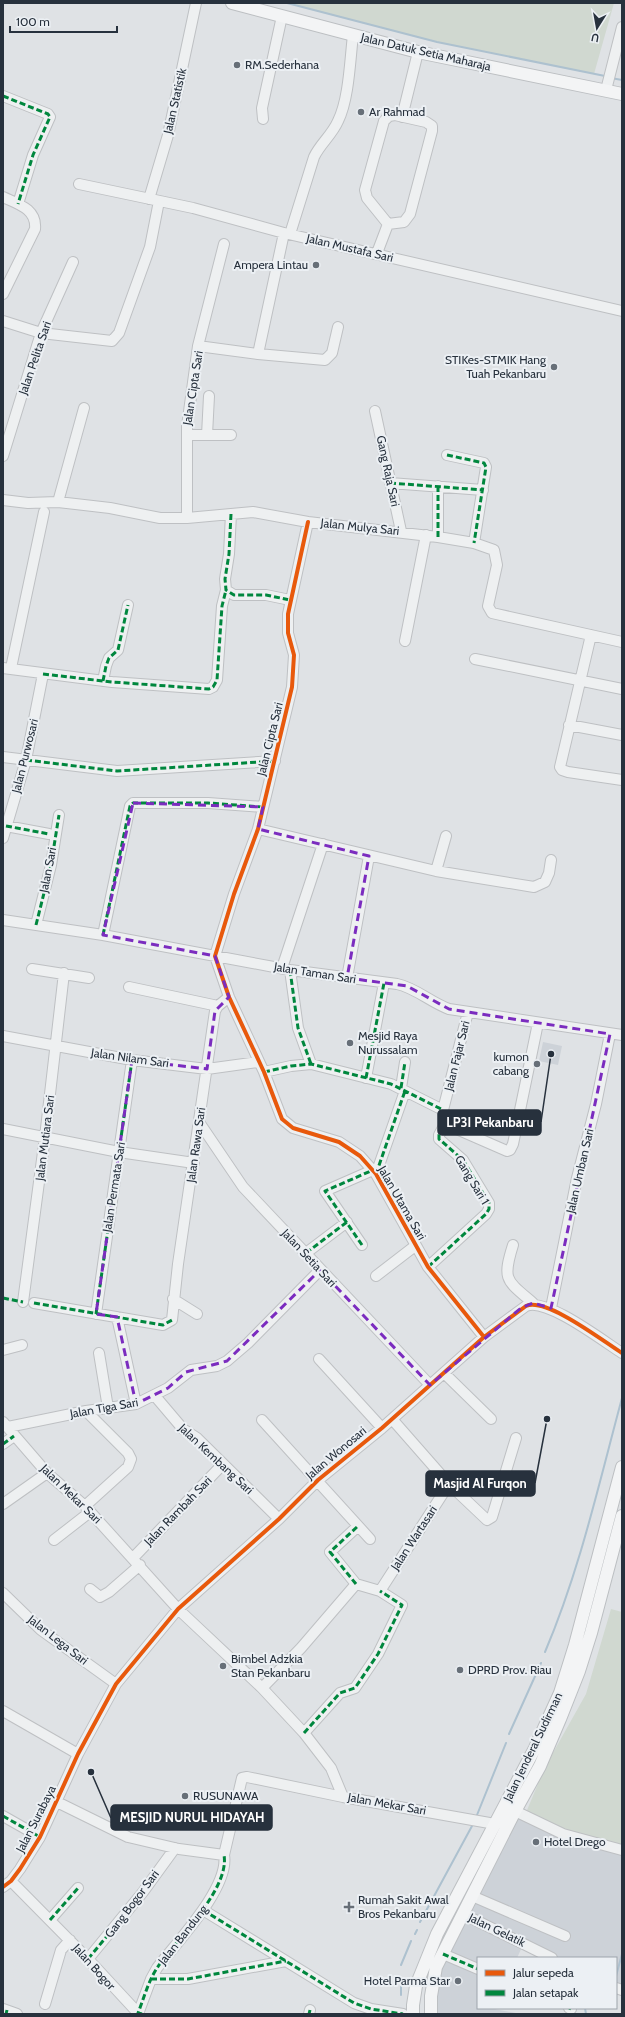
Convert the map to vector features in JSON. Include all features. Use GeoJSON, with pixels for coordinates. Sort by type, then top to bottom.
{"type":"FeatureCollection","features":[{"type":"Feature","properties":{"kind":"main road","name":"Jalan Datuk Setia Maharaja"},"geometry":{"type":"LineString","coordinates":[[232,3],[418,52],[608,82],[622,94]]}},
{"type":"Feature","properties":{"kind":"main road","name":"Jalan Jenderal Sudirman"},"geometry":{"type":"LineString","coordinates":[[413,2014],[416,1986],[423,1965],[452,1903],[547,1723],[560,1693],[575,1645],[622,1467]]}},
{"type":"Feature","properties":{"kind":"main road","name":"Jalan Jenderal Sudirman"},"geometry":{"type":"LineString","coordinates":[[430,2011],[436,1967],[515,1811],[540,1766],[579,1671],[622,1516]]}},
{"type":"Feature","properties":{"kind":"street","name":"Jalan Statistik"},"geometry":{"type":"LineString","coordinates":[[3,321],[41,333],[109,342],[117,338],[144,267],[154,200],[196,3]]}},
{"type":"Feature","properties":{"kind":"street"},"geometry":{"type":"LineString","coordinates":[[263,119],[262,108],[282,16]]}},
{"type":"Feature","properties":{"kind":"street"},"geometry":{"type":"LineString","coordinates":[[608,82],[622,27]]}},
{"type":"Feature","properties":{"kind":"street"},"geometry":{"type":"LineString","coordinates":[[258,354],[287,233],[318,148],[332,131],[341,116],[353,35]]}},
{"type":"Feature","properties":{"kind":"street"},"geometry":{"type":"LineString","coordinates":[[402,116],[418,52]]}},
{"type":"Feature","properties":{"kind":"street"},"geometry":{"type":"LineString","coordinates":[[3,96],[48,114],[50,117],[33,156],[18,204]]}},
{"type":"Feature","properties":{"kind":"street"},"geometry":{"type":"LineString","coordinates":[[391,115],[426,122],[432,126],[432,131],[410,214],[404,222],[388,224],[367,198],[365,194],[365,185],[384,121],[391,115]]}},
{"type":"Feature","properties":{"kind":"street","name":"Jalan Mustafa Sari"},"geometry":{"type":"LineString","coordinates":[[79,184],[154,200],[287,233],[622,311]]}},
{"type":"Feature","properties":{"kind":"street"},"geometry":{"type":"LineString","coordinates":[[3,197],[18,204],[33,214],[36,220],[34,229],[3,294]]}},
{"type":"Feature","properties":{"kind":"street"},"geometry":{"type":"LineString","coordinates":[[377,253],[388,224]]}},
{"type":"Feature","properties":{"kind":"street"},"geometry":{"type":"LineString","coordinates":[[198,346],[224,244]]}},
{"type":"Feature","properties":{"kind":"street","name":"Jalan Pelita Sari"},"geometry":{"type":"LineString","coordinates":[[3,456],[41,333],[73,262]]}},
{"type":"Feature","properties":{"kind":"street","name":"Jalan Cipta Sari"},"geometry":{"type":"LineString","coordinates":[[187,518],[187,435],[190,392],[198,346],[258,354],[325,360],[332,354],[338,327]]}},
{"type":"Feature","properties":{"kind":"street"},"geometry":{"type":"LineString","coordinates":[[207,435],[209,396]]}},
{"type":"Feature","properties":{"kind":"street"},"geometry":{"type":"LineString","coordinates":[[58,502],[84,408]]}},
{"type":"Feature","properties":{"kind":"street","name":"Gang Raja Sari"},"geometry":{"type":"LineString","coordinates":[[375,412],[401,532]]}},
{"type":"Feature","properties":{"kind":"street"},"geometry":{"type":"LineString","coordinates":[[187,435],[231,435]]}},
{"type":"Feature","properties":{"kind":"street"},"geometry":{"type":"LineString","coordinates":[[447,455],[484,463],[486,473],[474,543]]}},
{"type":"Feature","properties":{"kind":"street"},"geometry":{"type":"LineString","coordinates":[[390,484],[483,490]]}},
{"type":"Feature","properties":{"kind":"street"},"geometry":{"type":"LineString","coordinates":[[438,486],[438,537]]}},
{"type":"Feature","properties":{"kind":"street","name":"Jalan Mulya Sari"},"geometry":{"type":"LineString","coordinates":[[3,500],[28,503],[58,502],[110,508],[160,518],[187,518],[253,512],[308,522],[426,535],[474,543],[494,550],[497,565],[488,606],[492,613],[622,642]]}},
{"type":"Feature","properties":{"kind":"street"},"geometry":{"type":"LineString","coordinates":[[44,512],[7,668],[103,681],[209,689],[213,687],[216,680],[222,606],[226,590],[225,579],[229,554],[231,514]]}},
{"type":"Feature","properties":{"kind":"street","name":"Jalan Cipta Sari"},"geometry":{"type":"LineString","coordinates":[[215,956],[232,901],[258,829],[292,687],[294,655],[288,632],[290,600],[308,522]]}},
{"type":"Feature","properties":{"kind":"street"},"geometry":{"type":"LineString","coordinates":[[405,641],[426,535]]}},
{"type":"Feature","properties":{"kind":"street"},"geometry":{"type":"LineString","coordinates":[[226,590],[234,594],[266,595],[290,600]]}},
{"type":"Feature","properties":{"kind":"street"},"geometry":{"type":"LineString","coordinates":[[103,681],[109,658],[118,650],[128,605]]}},
{"type":"Feature","properties":{"kind":"street"},"geometry":{"type":"LineString","coordinates":[[591,635],[579,680],[560,763],[560,769],[568,772],[622,780]]}},
{"type":"Feature","properties":{"kind":"street"},"geometry":{"type":"LineString","coordinates":[[475,659],[622,689]]}},
{"type":"Feature","properties":{"kind":"street","name":"Jalan Purwosari"},"geometry":{"type":"LineString","coordinates":[[3,838],[26,760],[43,674]]}},
{"type":"Feature","properties":{"kind":"street"},"geometry":{"type":"LineString","coordinates":[[569,725],[622,735]]}},
{"type":"Feature","properties":{"kind":"street"},"geometry":{"type":"LineString","coordinates":[[3,757],[117,770],[275,761]]}},
{"type":"Feature","properties":{"kind":"street"},"geometry":{"type":"LineString","coordinates":[[103,935],[130,806],[133,803],[208,803],[263,807]]}},
{"type":"Feature","properties":{"kind":"street","name":"Jalan Sari"},"geometry":{"type":"LineString","coordinates":[[36,925],[51,865],[59,815]]}},
{"type":"Feature","properties":{"kind":"street","name":"Jalan Sari"},"geometry":{"type":"LineString","coordinates":[[6,826],[49,834]]}},
{"type":"Feature","properties":{"kind":"street"},"geometry":{"type":"LineString","coordinates":[[258,829],[436,871],[534,887],[545,882],[549,873],[551,860]]}},
{"type":"Feature","properties":{"kind":"street"},"geometry":{"type":"LineString","coordinates":[[436,871],[446,836]]}},
{"type":"Feature","properties":{"kind":"street"},"geometry":{"type":"LineString","coordinates":[[311,1064],[298,1028],[286,969],[323,844]]}},
{"type":"Feature","properties":{"kind":"street"},"geometry":{"type":"LineString","coordinates":[[347,978],[369,856]]}},
{"type":"Feature","properties":{"kind":"street","name":"Jalan Taman Sari"},"geometry":{"type":"LineString","coordinates":[[3,920],[103,935],[286,969],[407,986],[439,1006],[468,1012],[622,1036]]}},
{"type":"Feature","properties":{"kind":"street","name":"Jalan Utama Sari"},"geometry":{"type":"LineString","coordinates":[[215,956],[229,996],[258,1062],[264,1072],[284,1121],[293,1128],[346,1145],[360,1156],[375,1172],[428,1268],[484,1337]]}},
{"type":"Feature","properties":{"kind":"street"},"geometry":{"type":"LineString","coordinates":[[32,969],[89,978]]}},
{"type":"Feature","properties":{"kind":"street","name":"Jalan Mutiara Sari"},"geometry":{"type":"LineString","coordinates":[[23,1302],[46,1137],[64,973]]}},
{"type":"Feature","properties":{"kind":"street"},"geometry":{"type":"LineString","coordinates":[[366,1078],[384,983]]}},
{"type":"Feature","properties":{"kind":"street"},"geometry":{"type":"LineString","coordinates":[[129,987],[218,1006],[229,996]]}},
{"type":"Feature","properties":{"kind":"street","name":"Jalan Rawa Sari"},"geometry":{"type":"LineString","coordinates":[[117,1318],[163,1325],[172,1320],[173,1299],[215,1011],[218,1006]]}},
{"type":"Feature","properties":{"kind":"street","name":"Jalan Fajar Sari"},"geometry":{"type":"LineString","coordinates":[[445,1124],[443,1110],[468,1012]]}},
{"type":"Feature","properties":{"kind":"street"},"geometry":{"type":"LineString","coordinates":[[445,1124],[507,1151],[510,1150],[513,1144],[538,1023]]}},
{"type":"Feature","properties":{"kind":"street","name":"Jalan Umban Sari"},"geometry":{"type":"LineString","coordinates":[[551,1308],[577,1178],[596,1104],[610,1034]]}},
{"type":"Feature","properties":{"kind":"street","name":"Jalan Nilam Sari"},"geometry":{"type":"LineString","coordinates":[[3,1036],[132,1060],[207,1069],[258,1062]]}},
{"type":"Feature","properties":{"kind":"street","name":"Jalan Permata Sari"},"geometry":{"type":"LineString","coordinates":[[96,1314],[132,1060]]}},
{"type":"Feature","properties":{"kind":"street"},"geometry":{"type":"LineString","coordinates":[[362,1244],[325,1191],[375,1172],[403,1089],[405,1062]]}},
{"type":"Feature","properties":{"kind":"street"},"geometry":{"type":"LineString","coordinates":[[264,1072],[291,1066],[311,1064],[383,1081],[403,1089],[443,1110]]}},
{"type":"Feature","properties":{"kind":"street","name":"Jalan Setia Sari"},"geometry":{"type":"LineString","coordinates":[[199,1122],[242,1187],[430,1385]]}},
{"type":"Feature","properties":{"kind":"street","name":"Gang Sari 1"},"geometry":{"type":"LineString","coordinates":[[428,1268],[486,1214],[489,1209],[489,1203],[463,1160],[439,1139],[439,1135],[445,1124]]}},
{"type":"Feature","properties":{"kind":"street"},"geometry":{"type":"LineString","coordinates":[[3,1130],[120,1152],[194,1163]]}},
{"type":"Feature","properties":{"kind":"street"},"geometry":{"type":"LineString","coordinates":[[306,1254],[347,1222]]}},
{"type":"Feature","properties":{"kind":"street"},"geometry":{"type":"LineString","coordinates":[[513,1244],[507,1266],[507,1277],[512,1284],[533,1303],[551,1308],[622,1353]]}},
{"type":"Feature","properties":{"kind":"street","name":"Jalan Utama Sari"},"geometry":{"type":"LineString","coordinates":[[376,1276],[415,1246]]}},
{"type":"Feature","properties":{"kind":"street","name":"Jalan Tiga Sari"},"geometry":{"type":"LineString","coordinates":[[6,1424],[136,1404],[155,1396],[168,1388],[191,1370],[217,1366],[227,1361],[248,1343],[320,1270]]}},
{"type":"Feature","properties":{"kind":"street"},"geometry":{"type":"LineString","coordinates":[[173,1299],[197,1314]]}},
{"type":"Feature","properties":{"kind":"street"},"geometry":{"type":"LineString","coordinates":[[34,1303],[117,1318],[136,1404]]}},
{"type":"Feature","properties":{"kind":"street","name":"Jalan Wonosari"},"geometry":{"type":"LineString","coordinates":[[78,1754],[116,1684],[178,1609],[279,1519],[318,1480],[382,1428],[484,1337],[521,1308],[533,1303]]}},
{"type":"Feature","properties":{"kind":"street"},"geometry":{"type":"LineString","coordinates":[[3,1350],[22,1345]]}},
{"type":"Feature","properties":{"kind":"street"},"geometry":{"type":"LineString","coordinates":[[99,1353],[108,1408]]}},
{"type":"Feature","properties":{"kind":"street"},"geometry":{"type":"LineString","coordinates":[[319,1359],[382,1428]]}},
{"type":"Feature","properties":{"kind":"street"},"geometry":{"type":"LineString","coordinates":[[444,1373],[490,1419]]}},
{"type":"Feature","properties":{"kind":"street","name":"Jalan Kembang Sari"},"geometry":{"type":"LineString","coordinates":[[155,1396],[183,1429],[197,1438],[279,1519]]}},
{"type":"Feature","properties":{"kind":"street"},"geometry":{"type":"LineString","coordinates":[[54,1540],[128,1467],[131,1459],[128,1452],[86,1411]]}},
{"type":"Feature","properties":{"kind":"street"},"geometry":{"type":"LineString","coordinates":[[392,1419],[449,1484],[484,1518],[491,1518],[516,1438]]}},
{"type":"Feature","properties":{"kind":"street"},"geometry":{"type":"LineString","coordinates":[[262,1420],[370,1539]]}},
{"type":"Feature","properties":{"kind":"street","name":"Jalan Mekar Sari"},"geometry":{"type":"LineString","coordinates":[[6,1424],[14,1436],[47,1473],[87,1509],[136,1561],[178,1609],[262,1688],[304,1733],[331,1768],[343,1797],[495,1824]]}},
{"type":"Feature","properties":{"kind":"street"},"geometry":{"type":"LineString","coordinates":[[3,1444],[14,1436]]}},
{"type":"Feature","properties":{"kind":"street","name":"Jalan Rambah Sari"},"geometry":{"type":"LineString","coordinates":[[136,1561],[223,1464]]}},
{"type":"Feature","properties":{"kind":"street"},"geometry":{"type":"LineString","coordinates":[[3,1504],[47,1473]]}},
{"type":"Feature","properties":{"kind":"street","name":"Jalan Wartasari"},"geometry":{"type":"LineString","coordinates":[[375,1590],[449,1484]]}},
{"type":"Feature","properties":{"kind":"street"},"geometry":{"type":"LineString","coordinates":[[304,1733],[340,1693],[355,1688],[389,1634],[402,1605],[375,1590],[356,1584],[330,1552],[358,1526]]}},
{"type":"Feature","properties":{"kind":"street"},"geometry":{"type":"LineString","coordinates":[[90,1589],[100,1597],[109,1592],[136,1561]]}},
{"type":"Feature","properties":{"kind":"street"},"geometry":{"type":"LineString","coordinates":[[262,1688],[317,1631],[356,1584]]}},
{"type":"Feature","properties":{"kind":"street","name":"Jalan Lega Sari"},"geometry":{"type":"LineString","coordinates":[[3,1593],[41,1630],[116,1684]]}},
{"type":"Feature","properties":{"kind":"street"},"geometry":{"type":"LineString","coordinates":[[3,1711],[78,1754]]}},
{"type":"Feature","properties":{"kind":"street","name":"Jalan Surabaya"},"geometry":{"type":"LineString","coordinates":[[7,1884],[40,1837],[78,1754]]}},
{"type":"Feature","properties":{"kind":"street","name":"Jalan Bandung"},"geometry":{"type":"LineString","coordinates":[[139,2014],[150,1979],[203,1910],[217,1886],[225,1864],[224,1855],[242,1778],[247,1777],[343,1797]]}},
{"type":"Feature","properties":{"kind":"street"},"geometry":{"type":"LineString","coordinates":[[57,1802],[128,1838],[175,1848],[224,1855]]}},
{"type":"Feature","properties":{"kind":"street"},"geometry":{"type":"LineString","coordinates":[[515,1811],[563,1834],[622,1850]]}},
{"type":"Feature","properties":{"kind":"street"},"geometry":{"type":"LineString","coordinates":[[3,1816],[40,1837]]}},
{"type":"Feature","properties":{"kind":"street","name":"Gang Bogor Sari"},"geometry":{"type":"LineString","coordinates":[[88,1959],[143,1892],[175,1848]]}},
{"type":"Feature","properties":{"kind":"street","name":"Jalan Bogor"},"geometry":{"type":"LineString","coordinates":[[7,1884],[50,1920],[139,2014]]}},
{"type":"Feature","properties":{"kind":"street"},"geometry":{"type":"LineString","coordinates":[[50,1920],[78,1888]]}},
{"type":"Feature","properties":{"kind":"street"},"geometry":{"type":"LineString","coordinates":[[472,1896],[565,1936]]}},
{"type":"Feature","properties":{"kind":"street"},"geometry":{"type":"LineString","coordinates":[[203,1910],[338,1994],[363,2007],[403,2014]]}},
{"type":"Feature","properties":{"kind":"street","name":"Jalan Gelatik"},"geometry":{"type":"LineString","coordinates":[[463,1914],[550,1957]]}},
{"type":"Feature","properties":{"kind":"street"},"geometry":{"type":"LineString","coordinates":[[44,2004],[61,1950],[70,1940]]}},
{"type":"Feature","properties":{"kind":"street"},"geometry":{"type":"LineString","coordinates":[[443,1954],[477,1969]]}},
{"type":"Feature","properties":{"kind":"street"},"geometry":{"type":"LineString","coordinates":[[150,1979],[188,1979],[286,1961]]}},
{"type":"Feature","properties":{"kind":"street"},"geometry":{"type":"LineString","coordinates":[[5,2011],[17,2014]]}},
{"type":"Feature","properties":{"kind":"highlighted area"},"geometry":{"type":"Polygon","coordinates":[[[133,803],[263,807],[258,829],[369,856],[347,978],[407,986],[449,1009],[610,1034],[551,1308],[533,1303],[521,1308],[430,1385],[320,1270],[227,1361],[186,1372],[168,1388],[136,1404],[117,1317],[96,1314],[132,1060],[207,1069],[215,1011],[229,997],[215,956],[103,935],[133,803]]]}},
{"type":"Feature","properties":{"kind":"shaded area"},"geometry":{"type":"Polygon","coordinates":[[[286,3],[614,3],[594,74],[437,42],[286,3]]]}},
{"type":"Feature","properties":{"kind":"shaded area"},"geometry":{"type":"Polygon","coordinates":[[[543,1042],[562,1046],[558,1065],[539,1061],[543,1042]]]}},
{"type":"Feature","properties":{"kind":"shaded area"},"geometry":{"type":"Polygon","coordinates":[[[611,1609],[622,1612],[622,1846],[581,1838],[525,1815],[545,1767],[586,1694],[611,1609]]]}},
{"type":"Feature","properties":{"kind":"shaded area"},"geometry":{"type":"Polygon","coordinates":[[[522,1814],[622,1847],[622,1991],[617,1988],[617,1957],[546,1957],[522,1947],[517,1957],[477,1957],[477,2009],[494,2009],[521,2014],[436,2014],[439,1971],[511,1826],[522,1814]]]}},
{"type":"Feature","properties":{"kind":"waterway"},"geometry":{"type":"LineString","coordinates":[[287,3],[437,42],[605,76]]}},
{"type":"Feature","properties":{"kind":"waterway"},"geometry":{"type":"LineString","coordinates":[[611,78],[622,80]]}},
{"type":"Feature","properties":{"kind":"waterway"},"geometry":{"type":"LineString","coordinates":[[545,1652],[569,1590],[579,1558],[622,1398]]}},
{"type":"Feature","properties":{"kind":"waterway"},"geometry":{"type":"LineString","coordinates":[[509,1734],[541,1663]]}},
{"type":"Feature","properties":{"kind":"waterway"},"geometry":{"type":"LineString","coordinates":[[477,1815],[506,1743]]}},
{"type":"Feature","properties":{"kind":"waterway"},"geometry":{"type":"LineString","coordinates":[[420,1922],[472,1826]]}},
{"type":"Feature","properties":{"kind":"waterway"},"geometry":{"type":"LineString","coordinates":[[415,1934],[417,1930]]}},
{"type":"Feature","properties":{"kind":"waterway"},"geometry":{"type":"LineString","coordinates":[[401,1965],[411,1941]]}},
{"type":"Feature","properties":{"kind":"waterway"},"geometry":{"type":"LineString","coordinates":[[617,1972],[622,1954]]}},
{"type":"Feature","properties":{"kind":"waterway"},"geometry":{"type":"LineString","coordinates":[[401,1985],[401,1995]]}},
{"type":"Feature","properties":{"kind":"waterway"},"geometry":{"type":"LineString","coordinates":[[585,2009],[586,2014]]}},
{"type":"Feature","properties":{"kind":"marked path"},"geometry":{"type":"LineString","coordinates":[[3,96],[48,114],[50,117],[33,155],[18,204]]}},
{"type":"Feature","properties":{"kind":"marked path"},"geometry":{"type":"LineString","coordinates":[[447,455],[484,463],[486,467],[474,543]]}},
{"type":"Feature","properties":{"kind":"marked path"},"geometry":{"type":"LineString","coordinates":[[390,483],[483,490]]}},
{"type":"Feature","properties":{"kind":"marked path"},"geometry":{"type":"LineString","coordinates":[[438,486],[438,537]]}},
{"type":"Feature","properties":{"kind":"marked path"},"geometry":{"type":"LineString","coordinates":[[231,514],[229,554],[225,579],[226,590],[234,595],[266,595],[290,600]]}},
{"type":"Feature","properties":{"kind":"marked path"},"geometry":{"type":"LineString","coordinates":[[43,674],[112,682],[209,689],[213,687],[217,680],[222,606],[226,590]]}},
{"type":"Feature","properties":{"kind":"marked path"},"geometry":{"type":"LineString","coordinates":[[103,681],[109,658],[118,650],[128,605]]}},
{"type":"Feature","properties":{"kind":"marked path"},"geometry":{"type":"LineString","coordinates":[[26,760],[117,771],[275,761]]}},
{"type":"Feature","properties":{"kind":"marked path"},"geometry":{"type":"LineString","coordinates":[[103,935],[130,806],[133,803],[208,803],[263,807]]}},
{"type":"Feature","properties":{"kind":"marked path"},"geometry":{"type":"LineString","coordinates":[[36,925],[51,865],[59,815]]}},
{"type":"Feature","properties":{"kind":"marked path"},"geometry":{"type":"LineString","coordinates":[[6,826],[49,834]]}},
{"type":"Feature","properties":{"kind":"marked path"},"geometry":{"type":"LineString","coordinates":[[290,970],[298,1028],[311,1064]]}},
{"type":"Feature","properties":{"kind":"marked path"},"geometry":{"type":"LineString","coordinates":[[366,1078],[384,983]]}},
{"type":"Feature","properties":{"kind":"marked path"},"geometry":{"type":"LineString","coordinates":[[96,1314],[132,1060]]}},
{"type":"Feature","properties":{"kind":"marked path"},"geometry":{"type":"LineString","coordinates":[[401,1088],[405,1062]]}},
{"type":"Feature","properties":{"kind":"marked path"},"geometry":{"type":"LineString","coordinates":[[264,1072],[291,1066],[311,1064],[391,1084],[443,1110]]}},
{"type":"Feature","properties":{"kind":"marked path"},"geometry":{"type":"LineString","coordinates":[[376,1174],[405,1091]]}},
{"type":"Feature","properties":{"kind":"marked path"},"geometry":{"type":"LineString","coordinates":[[428,1267],[486,1214],[489,1209],[489,1203],[463,1160],[439,1139],[439,1135],[445,1124]]}},
{"type":"Feature","properties":{"kind":"marked path"},"geometry":{"type":"LineString","coordinates":[[362,1245],[325,1191],[373,1170]]}},
{"type":"Feature","properties":{"kind":"marked path"},"geometry":{"type":"LineString","coordinates":[[306,1253],[347,1222]]}},
{"type":"Feature","properties":{"kind":"marked path"},"geometry":{"type":"LineString","coordinates":[[3,1298],[23,1302]]}},
{"type":"Feature","properties":{"kind":"marked path"},"geometry":{"type":"LineString","coordinates":[[34,1303],[163,1325],[172,1320]]}},
{"type":"Feature","properties":{"kind":"marked path"},"geometry":{"type":"LineString","coordinates":[[3,1444],[14,1436]]}},
{"type":"Feature","properties":{"kind":"marked path"},"geometry":{"type":"LineString","coordinates":[[356,1584],[330,1552],[358,1526]]}},
{"type":"Feature","properties":{"kind":"marked path"},"geometry":{"type":"LineString","coordinates":[[304,1733],[340,1693],[355,1688],[378,1654],[402,1605],[380,1591]]}},
{"type":"Feature","properties":{"kind":"marked path"},"geometry":{"type":"LineString","coordinates":[[3,1816],[40,1837]]}},
{"type":"Feature","properties":{"kind":"marked path"},"geometry":{"type":"LineString","coordinates":[[142,2014],[138,2013],[154,1973],[200,1914],[219,1883],[224,1868],[224,1855]]}},
{"type":"Feature","properties":{"kind":"marked path"},"geometry":{"type":"LineString","coordinates":[[50,1920],[78,1888]]}},
{"type":"Feature","properties":{"kind":"marked path"},"geometry":{"type":"LineString","coordinates":[[203,1910],[354,2003],[371,2009],[403,2014]]}},
{"type":"Feature","properties":{"kind":"marked path"},"geometry":{"type":"LineString","coordinates":[[88,1959],[117,1924]]}},
{"type":"Feature","properties":{"kind":"marked path"},"geometry":{"type":"LineString","coordinates":[[443,1954],[477,1969]]}},
{"type":"Feature","properties":{"kind":"marked path"},"geometry":{"type":"LineString","coordinates":[[151,1979],[188,1979],[286,1961]]}},
{"type":"Feature","properties":{"kind":"marked path"},"geometry":{"type":"LineString","coordinates":[[6,2014],[7,2010]]}},
{"type":"Feature","properties":{"kind":"marked path"},"geometry":{"type":"LineString","coordinates":[[309,2014],[310,2010]]}},
{"type":"Feature","properties":{"kind":"cycle path"},"geometry":{"type":"LineString","coordinates":[[308,522],[288,614],[288,633],[294,655],[292,687],[258,829],[234,894],[215,956],[229,997],[264,1072],[282,1119],[293,1128],[339,1142],[360,1156],[376,1174],[428,1267],[484,1337]]}},
{"type":"Feature","properties":{"kind":"cycle path"},"geometry":{"type":"LineString","coordinates":[[3,1887],[11,1881],[20,1869],[40,1837],[78,1754],[116,1684],[178,1609],[279,1519],[318,1480],[382,1428],[484,1337],[526,1306],[535,1305],[547,1308],[560,1314],[589,1330],[622,1353]]}},
{"type":"Feature","properties":{"kind":"place","name":"RM.Sederhana"},"geometry":{"type":"Point","coordinates":[237,65]}},
{"type":"Feature","properties":{"kind":"place","name":"Ar Rahmad"},"geometry":{"type":"Point","coordinates":[361,112]}},
{"type":"Feature","properties":{"kind":"place","name":"Ampera Lintau"},"geometry":{"type":"Point","coordinates":[316,265]}},
{"type":"Feature","properties":{"kind":"place","name":"STIKes-STMIK Hang Tuah Pekanbaru"},"geometry":{"type":"Point","coordinates":[554,367]}},
{"type":"Feature","properties":{"kind":"place","name":"Mesjid Raya Nurussalam"},"geometry":{"type":"Point","coordinates":[350,1043]}},
{"type":"Feature","properties":{"kind":"place","name":"LP3I Pekanbaru"},"geometry":{"type":"Point","coordinates":[551,1054]}},
{"type":"Feature","properties":{"kind":"place","name":"kumon cabang"},"geometry":{"type":"Point","coordinates":[537,1064]}},
{"type":"Feature","properties":{"kind":"place","name":"Masjid Al Furqon"},"geometry":{"type":"Point","coordinates":[547,1419]}},
{"type":"Feature","properties":{"kind":"place","name":"Bimbel Adzkia Stan Pekanbaru"},"geometry":{"type":"Point","coordinates":[223,1666]}},
{"type":"Feature","properties":{"kind":"place","name":"DPRD Prov. Riau"},"geometry":{"type":"Point","coordinates":[460,1670]}},
{"type":"Feature","properties":{"kind":"place","name":"MESJID NURUL HIDAYAH"},"geometry":{"type":"Point","coordinates":[91,1772]}},
{"type":"Feature","properties":{"kind":"place","name":"RUSUNAWA"},"geometry":{"type":"Point","coordinates":[185,1796]}},
{"type":"Feature","properties":{"kind":"place","name":"Hotel Drego"},"geometry":{"type":"Point","coordinates":[536,1842]}},
{"type":"Feature","properties":{"kind":"place","name":"Rumah Sakit Awal Bros Pekanbaru"},"geometry":{"type":"Point","coordinates":[349,1907]}},
{"type":"Feature","properties":{"kind":"place","name":"Hotel Parma Star"},"geometry":{"type":"Point","coordinates":[458,1981]}}]}
